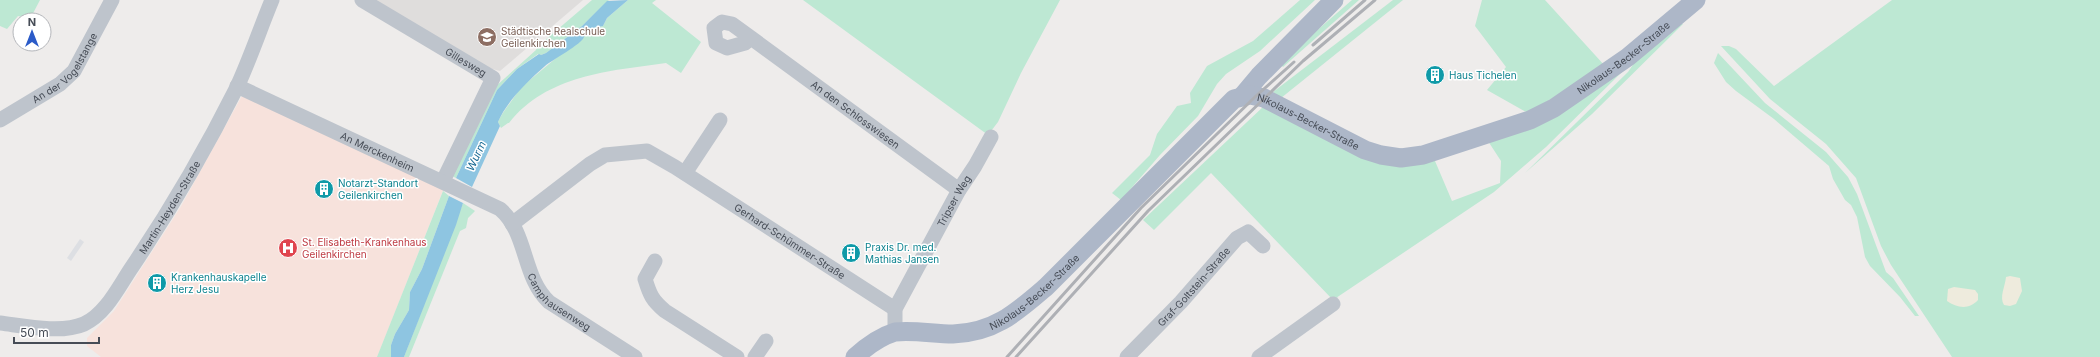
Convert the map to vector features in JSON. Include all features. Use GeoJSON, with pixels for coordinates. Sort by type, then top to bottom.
{"type":"FeatureCollection","features":[{"type":"Feature","properties":{"kind":"main road"},"geometry":{"type":"LineString","coordinates":[[1243,95],[1259,76],[1334,0]]}},
{"type":"Feature","properties":{"kind":"main road","name":"Nikolaus-Becker-Straße"},"geometry":{"type":"LineString","coordinates":[[855,357],[867,346],[885,335],[895,332],[969,332],[986,329],[1014,314],[1046,287],[1234,99],[1243,95],[1264,98],[1365,150],[1381,156],[1401,158],[1423,155],[1530,120],[1554,108],[1628,57],[1696,0]]}},
{"type":"Feature","properties":{"kind":"street","name":"An der Vogelstange"},"geometry":{"type":"LineString","coordinates":[[0,120],[60,84],[74,71],[112,0]]}},
{"type":"Feature","properties":{"kind":"street","name":"Martin-Heyden-Straße"},"geometry":{"type":"LineString","coordinates":[[0,323],[47,329],[76,327],[85,324],[105,307],[185,183],[237,86],[272,0]]}},
{"type":"Feature","properties":{"kind":"street","name":"Gillesweg"},"geometry":{"type":"LineString","coordinates":[[362,0],[493,78],[445,182]]}},
{"type":"Feature","properties":{"kind":"street","name":"An den Schlosswiesen"},"geometry":{"type":"LineString","coordinates":[[751,38],[959,190]]}},
{"type":"Feature","properties":{"kind":"street","name":"An Merckenheim"},"geometry":{"type":"LineString","coordinates":[[237,86],[500,209],[512,224]]}},
{"type":"Feature","properties":{"kind":"street"},"geometry":{"type":"LineString","coordinates":[[685,173],[720,120]]}},
{"type":"Feature","properties":{"kind":"street","name":"Tripser Weg"},"geometry":{"type":"LineString","coordinates":[[895,332],[895,309],[959,190],[976,166],[991,137]]}},
{"type":"Feature","properties":{"kind":"street","name":"Gerhard-Schümmer-Straße"},"geometry":{"type":"LineString","coordinates":[[512,224],[590,164],[605,155],[647,152],[653,153],[895,309]]}},
{"type":"Feature","properties":{"kind":"street","name":"Camphausenweg"},"geometry":{"type":"LineString","coordinates":[[512,224],[532,280],[541,294],[549,302],[635,357]]}},
{"type":"Feature","properties":{"kind":"street","name":"Graf-Goltstein-Straße"},"geometry":{"type":"LineString","coordinates":[[1127,357],[1181,302],[1237,238],[1248,232],[1263,246]]}},
{"type":"Feature","properties":{"kind":"street"},"geometry":{"type":"LineString","coordinates":[[655,261],[646,280],[650,296],[655,302],[665,311],[737,357]]}},
{"type":"Feature","properties":{"kind":"street"},"geometry":{"type":"LineString","coordinates":[[1259,357],[1333,304]]}},
{"type":"Feature","properties":{"kind":"street"},"geometry":{"type":"LineString","coordinates":[[756,357],[766,341]]}},
{"type":"Feature","properties":{"kind":"shaded area","name":"Städtische Realschule Geilenkirchen"},"geometry":{"type":"Polygon","coordinates":[[[374,0],[583,0],[500,71],[481,66],[374,0]]]}},
{"type":"Feature","properties":{"kind":"shaded area","name":"St. Elisabeth-Krankenhaus Geilenkirchen"},"geometry":{"type":"Polygon","coordinates":[[[243,94],[444,188],[377,357],[101,357],[87,346],[87,338],[114,311],[180,208],[243,94]]]}},
{"type":"Feature","properties":{"kind":"shaded area"},"geometry":{"type":"Polygon","coordinates":[[[80,239],[84,242],[71,261],[67,258],[80,239]]]}},
{"type":"Feature","properties":{"kind":"green space"},"geometry":{"type":"Polygon","coordinates":[[[0,0],[40,0],[34,12],[12,12],[12,23],[7,29],[0,26],[0,0]]]}},
{"type":"Feature","properties":{"kind":"green space"},"geometry":{"type":"Polygon","coordinates":[[[592,0],[609,0],[582,26],[546,53],[541,55],[538,54],[517,69],[497,90],[456,178],[452,176],[495,87],[536,50],[537,47],[592,0]]]}},
{"type":"Feature","properties":{"kind":"green space"},"geometry":{"type":"Polygon","coordinates":[[[628,0],[656,0],[652,3],[701,42],[681,73],[666,63],[623,69],[580,78],[560,85],[542,94],[524,107],[509,123],[501,128],[498,122],[519,89],[585,34],[587,29],[603,26],[607,18],[628,0]]]}},
{"type":"Feature","properties":{"kind":"green space"},"geometry":{"type":"Polygon","coordinates":[[[803,0],[1060,0],[1021,73],[998,122],[988,135],[803,0]]]}},
{"type":"Feature","properties":{"kind":"green space"},"geometry":{"type":"Polygon","coordinates":[[[1300,0],[1315,0],[1260,51],[1226,74],[1217,84],[1198,116],[1160,155],[1121,200],[1112,193],[1150,155],[1157,134],[1177,106],[1191,103],[1190,93],[1207,66],[1253,41],[1300,0]]]}},
{"type":"Feature","properties":{"kind":"green space"},"geometry":{"type":"Polygon","coordinates":[[[1352,0],[1359,0],[1283,67],[1280,64],[1284,59],[1352,0]]]}},
{"type":"Feature","properties":{"kind":"green space"},"geometry":{"type":"Polygon","coordinates":[[[1393,0],[1403,0],[1281,98],[1273,92],[1393,0]]]}},
{"type":"Feature","properties":{"kind":"green space"},"geometry":{"type":"Polygon","coordinates":[[[1482,0],[1545,0],[1605,66],[1528,113],[1487,90],[1506,67],[1475,26],[1482,0]]]}},
{"type":"Feature","properties":{"kind":"green space"},"geometry":{"type":"Polygon","coordinates":[[[1892,0],[2100,0],[2100,357],[1952,357],[1891,265],[1881,246],[1856,178],[1826,144],[1770,99],[1721,46],[1729,46],[1736,49],[1774,86],[1892,0]]]}},
{"type":"Feature","properties":{"kind":"green space"},"geometry":{"type":"Polygon","coordinates":[[[1678,24],[1683,24],[1592,114],[1525,173],[1628,72],[1637,59],[1678,24]]]}},
{"type":"Feature","properties":{"kind":"green space"},"geometry":{"type":"Polygon","coordinates":[[[1718,53],[1765,103],[1826,152],[1848,177],[1857,194],[1886,272],[1893,278],[1919,316],[1915,316],[1900,297],[1870,266],[1865,257],[1857,217],[1851,205],[1845,200],[1833,179],[1829,166],[1774,119],[1726,82],[1714,63],[1718,53]]]}},
{"type":"Feature","properties":{"kind":"green space"},"geometry":{"type":"Polygon","coordinates":[[[1626,68],[1546,147],[1494,192],[1333,300],[1211,173],[1154,230],[1143,220],[1264,106],[1330,140],[1435,161],[1452,201],[1500,183],[1501,161],[1486,138],[1626,68]]]}},
{"type":"Feature","properties":{"kind":"green space"},"geometry":{"type":"Polygon","coordinates":[[[443,191],[449,196],[422,269],[410,292],[409,310],[395,334],[391,345],[391,357],[377,357],[443,191]]]}},
{"type":"Feature","properties":{"kind":"green space"},"geometry":{"type":"Polygon","coordinates":[[[463,203],[475,211],[468,218],[466,228],[460,231],[409,357],[404,357],[463,203]]]}},
{"type":"Feature","properties":{"kind":"sand"},"geometry":{"type":"Polygon","coordinates":[[[2010,276],[2020,278],[2022,291],[2016,304],[2010,306],[2004,305],[2002,299],[2006,277],[2010,276]]]}},
{"type":"Feature","properties":{"kind":"sand"},"geometry":{"type":"Polygon","coordinates":[[[1954,287],[1975,290],[1978,294],[1978,300],[1967,307],[1955,305],[1947,301],[1948,289],[1954,287]]]}},
{"type":"Feature","properties":{"kind":"water","name":"Wurm"},"geometry":{"type":"Polygon","coordinates":[[[628,0],[607,18],[603,26],[587,29],[582,40],[573,48],[545,66],[512,99],[498,122],[500,126],[472,187],[456,178],[497,90],[517,69],[539,54],[541,55],[546,53],[582,26],[607,1],[628,0]]]}},
{"type":"Feature","properties":{"kind":"water"},"geometry":{"type":"Polygon","coordinates":[[[449,196],[463,203],[456,225],[404,357],[391,357],[391,345],[395,334],[409,310],[410,292],[422,269],[449,196]]]}},
{"type":"Feature","properties":{"kind":"railway"},"geometry":{"type":"LineString","coordinates":[[1313,45],[1365,0]]}},
{"type":"Feature","properties":{"kind":"railway"},"geometry":{"type":"LineString","coordinates":[[1016,357],[1148,211],[1303,61],[1375,0]]}},
{"type":"Feature","properties":{"kind":"railway"},"geometry":{"type":"LineString","coordinates":[[1007,357],[1141,208],[1256,96],[1294,62]]}},
{"type":"Feature","properties":{"kind":"place","name":"Städtische Realschule Geilenkirchen"},"geometry":{"type":"Point","coordinates":[487,37]}},
{"type":"Feature","properties":{"kind":"place","name":"Haus Tichelen"},"geometry":{"type":"Point","coordinates":[1435,75]}},
{"type":"Feature","properties":{"kind":"place","name":"Notarzt-Standort Geilenkirchen"},"geometry":{"type":"Point","coordinates":[324,189]}},
{"type":"Feature","properties":{"kind":"place","name":"St. Elisabeth-Krankenhaus Geilenkirchen"},"geometry":{"type":"Point","coordinates":[288,248]}},
{"type":"Feature","properties":{"kind":"place","name":"Praxis Dr. med. Mathias Jansen"},"geometry":{"type":"Point","coordinates":[851,253]}},
{"type":"Feature","properties":{"kind":"place","name":"Krankenhauskapelle Herz Jesu"},"geometry":{"type":"Point","coordinates":[157,283]}}]}
